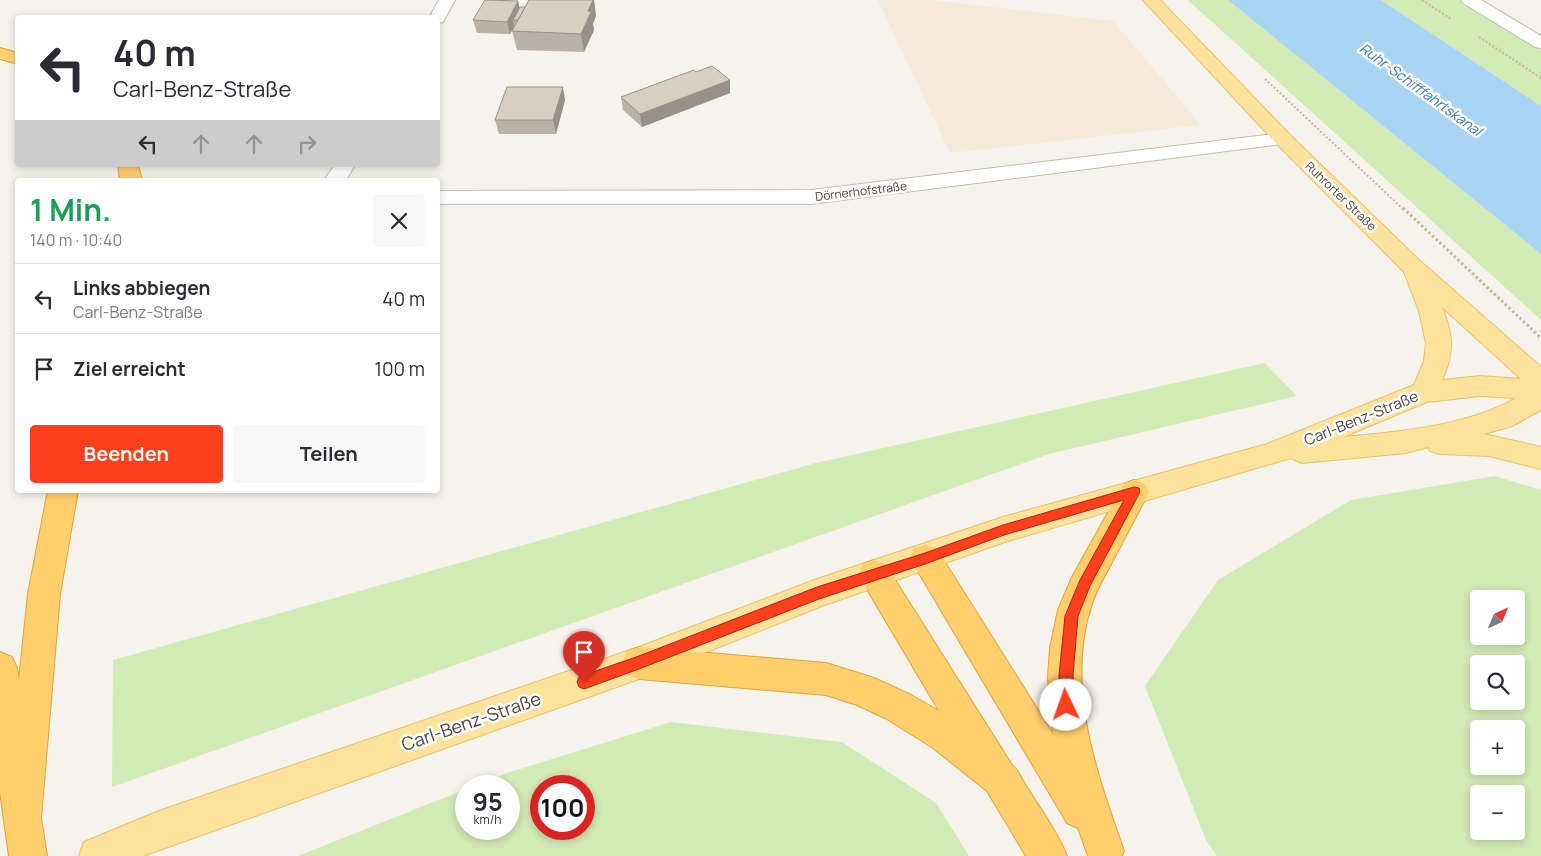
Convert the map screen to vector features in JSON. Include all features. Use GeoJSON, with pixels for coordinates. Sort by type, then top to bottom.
{"type":"FeatureCollection","features":[{"type":"Feature","properties":{"kind":"highway"},"geometry":{"type":"LineString","coordinates":[[0,53],[15,58]]}},
{"type":"Feature","properties":{"kind":"highway"},"geometry":{"type":"LineString","coordinates":[[1107,853],[1080,780],[1070,732],[1065,692],[1067,658],[1072,616],[1081,592],[1134,492]]}},
{"type":"Feature","properties":{"kind":"highway"},"geometry":{"type":"LineString","coordinates":[[25,839],[44,594],[62,493]]}},
{"type":"Feature","properties":{"kind":"highway"},"geometry":{"type":"LineString","coordinates":[[925,558],[1107,853]]}},
{"type":"Feature","properties":{"kind":"highway"},"geometry":{"type":"LineString","coordinates":[[874,574],[1048,856]]}},
{"type":"Feature","properties":{"kind":"highway"},"geometry":{"type":"LineString","coordinates":[[639,662],[826,680],[862,690],[899,707],[946,735],[1004,782]]}},
{"type":"Feature","properties":{"kind":"highway"},"geometry":{"type":"LineString","coordinates":[[0,668],[25,839]]}},
{"type":"Feature","properties":{"kind":"main road","name":"Ruhrorter Straße"},"geometry":{"type":"LineString","coordinates":[[1151,0],[1282,139],[1411,264],[1541,382]]}},
{"type":"Feature","properties":{"kind":"main road"},"geometry":{"type":"LineString","coordinates":[[1411,264],[1423,288],[1436,326],[1439,353],[1424,392]]}},
{"type":"Feature","properties":{"kind":"main road","name":"Carl-Benz-Straße"},"geometry":{"type":"LineString","coordinates":[[98,856],[159,830],[639,662],[817,593],[1003,530],[1273,454],[1424,392],[1480,386],[1541,390]]}},
{"type":"Feature","properties":{"kind":"main road","name":"Carl-Benz-Straße"},"geometry":{"type":"LineString","coordinates":[[1273,454],[1406,442],[1502,419],[1541,397]]}},
{"type":"Feature","properties":{"kind":"main road"},"geometry":{"type":"LineString","coordinates":[[1406,442],[1489,445],[1541,458]]}},
{"type":"Feature","properties":{"kind":"street"},"geometry":{"type":"LineString","coordinates":[[439,15],[447,0]]}},
{"type":"Feature","properties":{"kind":"street"},"geometry":{"type":"LineString","coordinates":[[1469,0],[1541,43]]}},
{"type":"Feature","properties":{"kind":"street","name":"Dörnerhofstraße"},"geometry":{"type":"LineString","coordinates":[[440,198],[811,197],[1282,139]]}},
{"type":"Feature","properties":{"kind":"street"},"geometry":{"type":"LineString","coordinates":[[336,178],[344,167]]}},
{"type":"Feature","properties":{"kind":"path"},"geometry":{"type":"LineString","coordinates":[[1422,0],[1454,21]]}},
{"type":"Feature","properties":{"kind":"path"},"geometry":{"type":"LineString","coordinates":[[1478,36],[1541,78]]}},
{"type":"Feature","properties":{"kind":"path"},"geometry":{"type":"LineString","coordinates":[[1260,74],[1541,338]]}},
{"type":"Feature","properties":{"kind":"shaded area"},"geometry":{"type":"Polygon","coordinates":[[[878,0],[931,0],[1113,21],[1201,125],[950,153],[878,0]]]}},
{"type":"Feature","properties":{"kind":"green space"},"geometry":{"type":"Polygon","coordinates":[[[1188,0],[1228,0],[1541,254],[1541,320],[1188,0]]]}},
{"type":"Feature","properties":{"kind":"green space"},"geometry":{"type":"Polygon","coordinates":[[[1381,0],[1476,0],[1541,39],[1541,106],[1381,0]]]}},
{"type":"Feature","properties":{"kind":"green space"},"geometry":{"type":"Polygon","coordinates":[[[1265,363],[1297,396],[1049,454],[112,787],[113,660],[816,463],[1265,363]]]}},
{"type":"Feature","properties":{"kind":"green space"},"geometry":{"type":"Polygon","coordinates":[[[1495,476],[1541,490],[1541,856],[1217,856],[1206,840],[1145,686],[1218,580],[1351,500],[1495,476]]]}},
{"type":"Feature","properties":{"kind":"green space"},"geometry":{"type":"Polygon","coordinates":[[[671,722],[842,742],[936,803],[969,856],[298,856],[455,793],[455,840],[520,840],[520,775],[502,775],[671,722]]]}},
{"type":"Feature","properties":{"kind":"water","name":"Ruhr-Schifffahrtskanal"},"geometry":{"type":"Polygon","coordinates":[[[1228,0],[1381,0],[1541,106],[1541,254],[1228,0]]]}},
{"type":"Feature","properties":{"kind":"building"},"geometry":{"type":"Polygon","coordinates":[[[485,0],[518,1],[507,22],[473,20],[485,0]]]}},
{"type":"Feature","properties":{"kind":"building"},"geometry":{"type":"Polygon","coordinates":[[[529,0],[593,0],[588,11],[591,12],[581,34],[512,31],[529,0]]]}},
{"type":"Feature","properties":{"kind":"building"},"geometry":{"type":"Polygon","coordinates":[[[520,7],[525,7],[518,20],[513,20],[520,7]]]}},
{"type":"Feature","properties":{"kind":"building"},"geometry":{"type":"Polygon","coordinates":[[[712,66],[730,80],[640,114],[621,97],[694,70],[696,72],[712,66]]]}},
{"type":"Feature","properties":{"kind":"building"},"geometry":{"type":"Polygon","coordinates":[[[507,87],[563,87],[553,120],[495,120],[507,87]]]}},
{"type":"Feature","properties":{"kind":"route"},"geometry":{"type":"LineString","coordinates":[[584,682],[817,593],[1003,530],[1134,492],[1085,584],[1072,616],[1067,658],[1066,705]]}}]}
